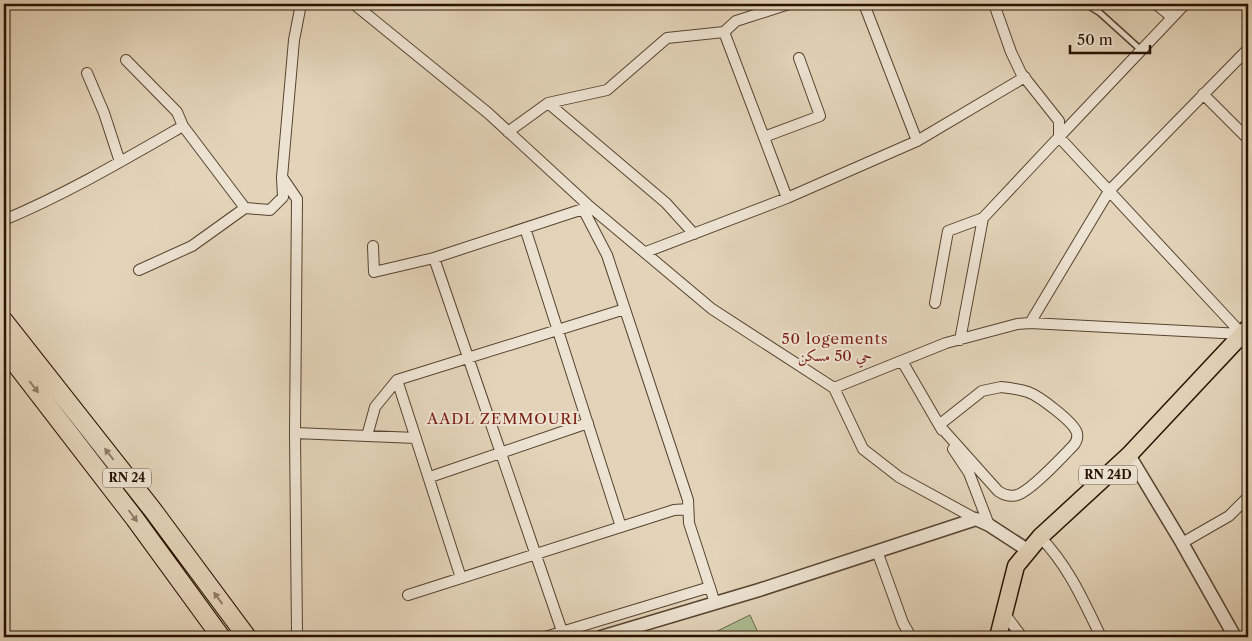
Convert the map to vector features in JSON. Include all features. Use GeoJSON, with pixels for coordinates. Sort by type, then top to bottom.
{"type":"FeatureCollection","features":[{"type":"Feature","properties":{"kind":"highway","name":"RN 24"},"geometry":{"type":"LineString","coordinates":[[4,321],[152,509],[247,637]]}},
{"type":"Feature","properties":{"kind":"highway","name":"RN 24"},"geometry":{"type":"LineString","coordinates":[[4,349],[222,637]]}},
{"type":"Feature","properties":{"kind":"main road","name":"RN 24D"},"geometry":{"type":"LineString","coordinates":[[998,637],[1016,566],[1040,537],[1129,455],[1246,334]]}},
{"type":"Feature","properties":{"kind":"street"},"geometry":{"type":"LineString","coordinates":[[139,270],[192,246],[245,208],[270,210],[283,197],[282,177],[294,40],[301,4]]}},
{"type":"Feature","properties":{"kind":"street"},"geometry":{"type":"LineString","coordinates":[[354,4],[488,113],[586,207],[646,252],[712,309],[834,388],[863,449],[898,477],[989,525],[1029,551]]}},
{"type":"Feature","properties":{"kind":"street"},"geometry":{"type":"LineString","coordinates":[[508,132],[548,103],[607,90],[668,38],[724,32],[736,22],[789,4]]}},
{"type":"Feature","properties":{"kind":"street"},"geometry":{"type":"LineString","coordinates":[[864,4],[917,141]]}},
{"type":"Feature","properties":{"kind":"street"},"geometry":{"type":"LineString","coordinates":[[994,4],[1011,52],[1025,77],[1059,121],[1059,138],[1246,334]]}},
{"type":"Feature","properties":{"kind":"street"},"geometry":{"type":"LineString","coordinates":[[1156,4],[1172,17]]}},
{"type":"Feature","properties":{"kind":"street"},"geometry":{"type":"LineString","coordinates":[[935,303],[948,231],[983,218],[1185,4]]}},
{"type":"Feature","properties":{"kind":"street"},"geometry":{"type":"LineString","coordinates":[[724,32],[787,198]]}},
{"type":"Feature","properties":{"kind":"street"},"geometry":{"type":"LineString","coordinates":[[1030,323],[1108,191],[1248,49]]}},
{"type":"Feature","properties":{"kind":"street"},"geometry":{"type":"LineString","coordinates":[[764,138],[820,116],[798,58]]}},
{"type":"Feature","properties":{"kind":"street"},"geometry":{"type":"LineString","coordinates":[[126,60],[177,112],[183,126],[245,208]]}},
{"type":"Feature","properties":{"kind":"street"},"geometry":{"type":"LineString","coordinates":[[87,73],[104,113],[120,162]]}},
{"type":"Feature","properties":{"kind":"street"},"geometry":{"type":"LineString","coordinates":[[646,252],[787,198],[917,141],[1025,77]]}},
{"type":"Feature","properties":{"kind":"street"},"geometry":{"type":"LineString","coordinates":[[1203,94],[1248,139]]}},
{"type":"Feature","properties":{"kind":"street"},"geometry":{"type":"LineString","coordinates":[[548,103],[666,203],[694,234]]}},
{"type":"Feature","properties":{"kind":"street"},"geometry":{"type":"LineString","coordinates":[[4,220],[120,162],[183,126]]}},
{"type":"Feature","properties":{"kind":"street"},"geometry":{"type":"LineString","coordinates":[[282,177],[298,199],[295,433],[297,634],[300,637]]}},
{"type":"Feature","properties":{"kind":"street"},"geometry":{"type":"LineString","coordinates":[[283,197],[298,199]]}},
{"type":"Feature","properties":{"kind":"street"},"geometry":{"type":"LineString","coordinates":[[373,246],[374,272],[434,258],[586,207]]}},
{"type":"Feature","properties":{"kind":"street"},"geometry":{"type":"LineString","coordinates":[[586,207],[607,255],[688,500],[689,523],[715,603]]}},
{"type":"Feature","properties":{"kind":"street"},"geometry":{"type":"LineString","coordinates":[[960,340],[983,218]]}},
{"type":"Feature","properties":{"kind":"street"},"geometry":{"type":"LineString","coordinates":[[525,228],[621,527]]}},
{"type":"Feature","properties":{"kind":"street"},"geometry":{"type":"LineString","coordinates":[[434,258],[563,634]]}},
{"type":"Feature","properties":{"kind":"street"},"geometry":{"type":"LineString","coordinates":[[367,436],[375,407],[398,380],[625,310]]}},
{"type":"Feature","properties":{"kind":"street"},"geometry":{"type":"LineString","coordinates":[[834,388],[946,343],[1017,324],[1030,323],[1246,334]]}},
{"type":"Feature","properties":{"kind":"street"},"geometry":{"type":"LineString","coordinates":[[902,361],[969,474],[989,525]]}},
{"type":"Feature","properties":{"kind":"street"},"geometry":{"type":"LineString","coordinates":[[398,380],[462,578]]}},
{"type":"Feature","properties":{"kind":"street"},"geometry":{"type":"LineString","coordinates":[[994,387],[1014,388],[1035,395],[1048,403],[1075,429],[1077,439],[1072,447],[1027,489],[1018,495],[1008,495],[1003,494],[994,487],[939,425],[982,391],[994,387]]}},
{"type":"Feature","properties":{"kind":"street"},"geometry":{"type":"LineString","coordinates":[[430,477],[588,423]]}},
{"type":"Feature","properties":{"kind":"street"},"geometry":{"type":"LineString","coordinates":[[295,433],[416,438]]}},
{"type":"Feature","properties":{"kind":"street"},"geometry":{"type":"LineString","coordinates":[[1129,455],[1182,543],[1235,637]]}},
{"type":"Feature","properties":{"kind":"street"},"geometry":{"type":"LineString","coordinates":[[1182,543],[1229,516],[1248,497]]}},
{"type":"Feature","properties":{"kind":"street"},"geometry":{"type":"LineString","coordinates":[[408,595],[674,510],[688,509]]}},
{"type":"Feature","properties":{"kind":"street"},"geometry":{"type":"LineString","coordinates":[[601,637],[715,603],[976,519]]}},
{"type":"Feature","properties":{"kind":"street"},"geometry":{"type":"LineString","coordinates":[[1040,537],[1055,552],[1078,591],[1101,637]]}},
{"type":"Feature","properties":{"kind":"street"},"geometry":{"type":"LineString","coordinates":[[877,551],[903,623],[911,637]]}},
{"type":"Feature","properties":{"kind":"street"},"geometry":{"type":"LineString","coordinates":[[545,637],[563,634],[710,587]]}},
{"type":"Feature","properties":{"kind":"street"},"geometry":{"type":"LineString","coordinates":[[1004,613],[1022,637]]}},
{"type":"Feature","properties":{"kind":"lane"},"geometry":{"type":"LineString","coordinates":[[1086,4],[1099,12],[1141,51]]}},
{"type":"Feature","properties":{"kind":"green space"},"geometry":{"type":"Polygon","coordinates":[[[750,615],[760,637],[705,637],[750,615]]]}},
{"type":"Feature","properties":{"kind":"district","name":"50 logements حي 50 مسكن"},"geometry":{"type":"Point","coordinates":[835,348]}},
{"type":"Feature","properties":{"kind":"district","name":"AADL ZEMMOURI"},"geometry":{"type":"Point","coordinates":[503,419]}}]}
